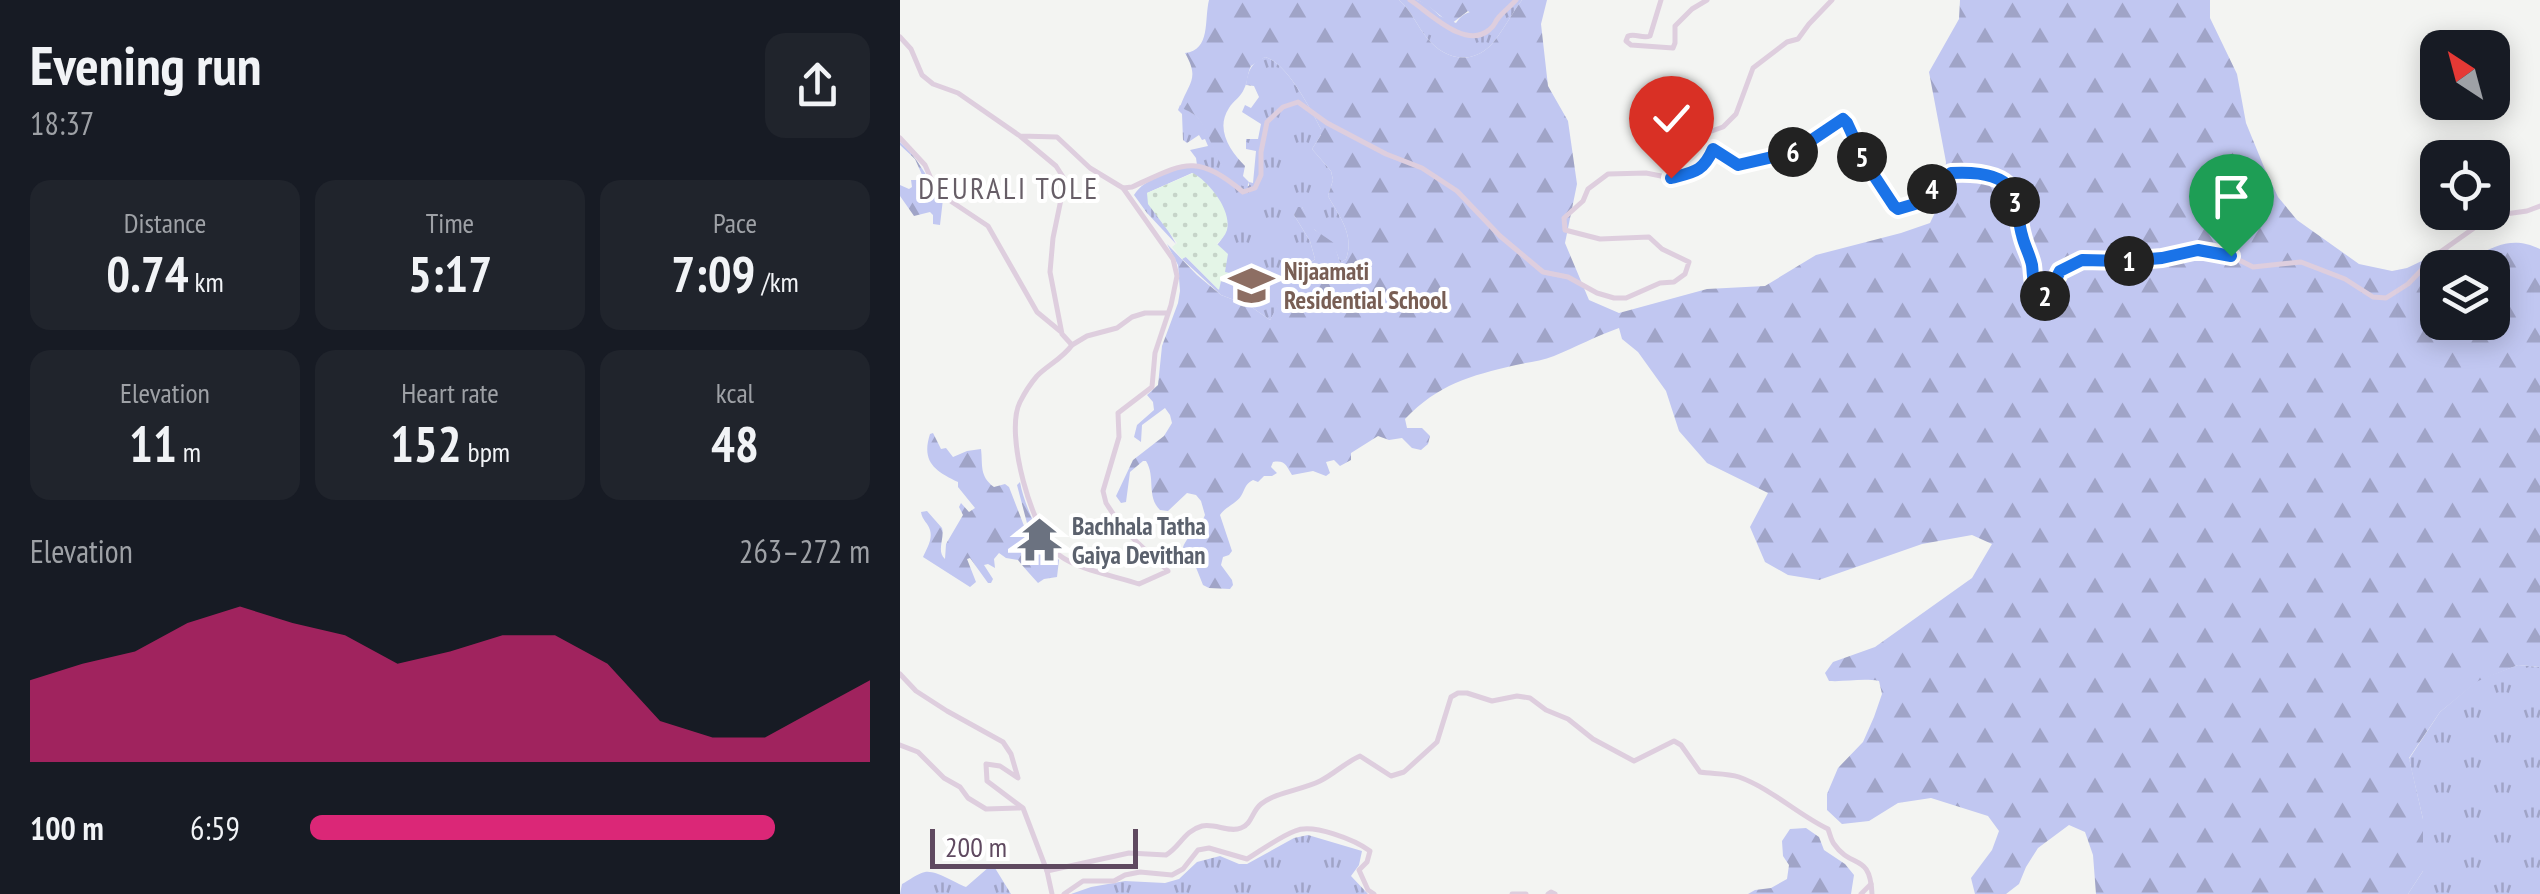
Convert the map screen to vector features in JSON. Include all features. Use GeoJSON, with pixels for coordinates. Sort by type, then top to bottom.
{"type":"FeatureCollection","features":[{"type":"Feature","properties":{"kind":"street"},"geometry":{"type":"LineString","coordinates":[[1410,0],[1446,26],[1474,36],[1491,29],[1516,0]]}},
{"type":"Feature","properties":{"kind":"street"},"geometry":{"type":"LineString","coordinates":[[1661,0],[1650,36],[1628,36],[1626,42],[1631,46],[1672,48],[1676,26],[1707,0]]}},
{"type":"Feature","properties":{"kind":"street"},"geometry":{"type":"LineString","coordinates":[[1832,0],[1798,39],[1787,42],[1753,68],[1736,114],[1723,126],[1706,132],[1706,146],[1743,165],[1794,152],[1843,119],[1865,162],[1898,209],[1915,204],[1951,173],[1994,178],[2013,194],[2032,265],[2033,286],[2047,297],[2060,271],[2082,260],[2144,260],[2198,250],[2231,256],[2253,267],[2302,262],[2345,279],[2373,297],[2386,298],[2408,284],[2436,254],[2491,216],[2540,206]]}},
{"type":"Feature","properties":{"kind":"street"},"geometry":{"type":"LineString","coordinates":[[900,37],[911,49],[922,75],[1020,136],[1056,166],[1064,180],[1050,272],[1062,334]]}},
{"type":"Feature","properties":{"kind":"street"},"geometry":{"type":"LineString","coordinates":[[1123,188],[1132,188],[1180,166],[1196,164],[1243,192],[1254,188],[1261,175],[1267,122],[1283,107],[1298,102],[1327,123],[1422,168],[1457,191],[1500,236],[1543,272],[1568,277],[1598,293],[1626,298],[1674,282],[1685,274],[1689,262],[1662,249],[1649,237],[1600,239],[1565,230],[1564,218],[1583,201],[1588,189],[1608,174],[1671,178],[1706,165],[1713,149]]}},
{"type":"Feature","properties":{"kind":"street"},"geometry":{"type":"LineString","coordinates":[[1020,136],[1056,137],[1090,168],[1123,188],[1173,259],[1177,276],[1167,313],[1154,353],[1152,387],[1118,413],[1118,437],[1103,492],[1123,529],[1168,571],[1140,584],[1070,562],[1055,552],[1026,496],[1014,419],[1018,404],[1036,378],[1072,345],[1145,313],[1167,313]]}},
{"type":"Feature","properties":{"kind":"street"},"geometry":{"type":"LineString","coordinates":[[900,138],[925,165],[936,190],[988,226],[1037,312],[1072,345]]}},
{"type":"Feature","properties":{"kind":"street"},"geometry":{"type":"LineString","coordinates":[[900,674],[946,711],[1003,742],[1018,778],[1000,766],[986,764],[987,781],[1023,808],[1052,894]]}},
{"type":"Feature","properties":{"kind":"street"},"geometry":{"type":"LineString","coordinates":[[1047,872],[1129,854],[1166,855],[1188,832],[1199,827],[1236,830],[1247,825],[1264,802],[1319,782],[1360,756],[1390,776],[1404,772],[1437,742],[1451,698],[1467,693],[1492,702],[1517,696],[1530,698],[1546,710],[1568,718],[1593,740],[1634,761],[1674,741],[1682,745],[1700,772],[1735,776],[1828,828],[1835,846],[1867,868],[1872,894]]}},
{"type":"Feature","properties":{"kind":"street"},"geometry":{"type":"LineString","coordinates":[[900,745],[918,752],[944,778],[986,809],[1023,808]]}},
{"type":"Feature","properties":{"kind":"street"},"geometry":{"type":"LineString","coordinates":[[1064,894],[1083,881],[1114,881],[1140,872],[1172,875],[1183,870],[1198,850],[1209,848],[1247,859],[1299,828],[1322,831],[1370,851],[1359,870],[1374,894]]}},
{"type":"Feature","properties":{"kind":"street"},"geometry":{"type":"LineString","coordinates":[[1861,894],[1871,884]]}},
{"type":"Feature","properties":{"kind":"street"},"geometry":{"type":"LineString","coordinates":[[1512,894],[1526,894]]}},
{"type":"Feature","properties":{"kind":"green space"},"geometry":{"type":"Polygon","coordinates":[[[1209,0],[1399,0],[1433,45],[1448,55],[1465,58],[1490,46],[1522,0],[1547,0],[1541,24],[1548,86],[1568,121],[1577,184],[1565,243],[1589,300],[1619,313],[1707,289],[1765,286],[1816,255],[1930,223],[1944,194],[1946,162],[1929,72],[1959,19],[1960,0],[2210,0],[2210,18],[2237,74],[2246,123],[2278,197],[2297,220],[2359,264],[2392,271],[2420,262],[2420,340],[2510,340],[2510,250],[2488,250],[2512,243],[2540,249],[2540,667],[2518,665],[2478,681],[2440,712],[2409,758],[2423,819],[2423,871],[2408,894],[2096,894],[2093,855],[2085,832],[2069,825],[2038,848],[2019,884],[2006,894],[1975,894],[1971,878],[1992,850],[1999,831],[1988,816],[1931,798],[1898,803],[1869,821],[1842,824],[1827,810],[1827,794],[1838,768],[1863,742],[1882,694],[1879,681],[1829,681],[1825,673],[1833,662],[1875,647],[1972,578],[1992,544],[1972,535],[1922,544],[1819,580],[1788,575],[1765,562],[1750,527],[1768,493],[1707,463],[1679,431],[1666,391],[1638,352],[1622,339],[1619,328],[1549,358],[1456,383],[1430,397],[1405,419],[1407,428],[1422,428],[1430,436],[1421,450],[1412,448],[1402,438],[1389,440],[1378,436],[1351,453],[1351,460],[1340,466],[1334,460],[1326,462],[1330,473],[1326,476],[1313,471],[1292,475],[1283,463],[1273,462],[1271,467],[1277,473],[1250,482],[1239,499],[1220,515],[1232,551],[1223,557],[1221,565],[1233,585],[1230,589],[1203,585],[1195,565],[1182,550],[1205,515],[1196,495],[1187,493],[1168,511],[1160,510],[1153,499],[1149,467],[1143,461],[1130,472],[1126,502],[1121,503],[1116,496],[1133,460],[1164,436],[1172,423],[1165,408],[1142,425],[1141,442],[1134,437],[1137,425],[1154,410],[1147,395],[1158,385],[1162,346],[1178,303],[1178,265],[1167,244],[1221,295],[1250,306],[1270,320],[1292,279],[1315,259],[1310,241],[1294,215],[1298,207],[1302,207],[1315,230],[1334,243],[1340,263],[1346,259],[1349,242],[1328,196],[1333,180],[1331,171],[1312,149],[1321,129],[1297,87],[1273,61],[1265,57],[1251,66],[1243,92],[1223,124],[1226,139],[1245,166],[1247,187],[1230,177],[1198,119],[1180,107],[1192,75],[1185,53],[1199,46],[1205,33],[1209,0]]]}},
{"type":"Feature","properties":{"kind":"green space"},"geometry":{"type":"Polygon","coordinates":[[[1399,0],[1427,4],[1456,23],[1467,13],[1490,11],[1490,0],[1522,0],[1490,46],[1465,58],[1448,55],[1433,45],[1399,0]]]}},
{"type":"Feature","properties":{"kind":"green space"},"geometry":{"type":"Polygon","coordinates":[[[1417,0],[1490,0],[1490,11],[1484,21],[1468,11],[1451,24],[1417,0]]]}},
{"type":"Feature","properties":{"kind":"green space"},"geometry":{"type":"Polygon","coordinates":[[[1265,57],[1289,77],[1321,129],[1312,149],[1331,171],[1333,180],[1328,196],[1349,242],[1346,259],[1340,263],[1333,246],[1313,228],[1302,207],[1294,215],[1310,241],[1315,259],[1298,272],[1270,320],[1250,306],[1221,295],[1182,259],[1185,256],[1218,289],[1220,281],[1261,289],[1259,279],[1225,273],[1217,245],[1227,224],[1226,215],[1216,197],[1192,173],[1147,193],[1176,244],[1134,195],[1153,179],[1197,165],[1190,150],[1208,146],[1199,135],[1187,143],[1183,140],[1180,105],[1200,120],[1230,175],[1249,186],[1249,182],[1253,183],[1256,151],[1246,149],[1246,139],[1258,139],[1261,124],[1242,112],[1245,105],[1251,108],[1259,97],[1254,86],[1246,85],[1251,68],[1265,57]]]}},
{"type":"Feature","properties":{"kind":"green space"},"geometry":{"type":"Polygon","coordinates":[[[915,160],[943,199],[940,225],[933,224],[930,212],[914,216],[900,196],[900,185],[909,189],[911,180],[923,177],[915,160]]]}},
{"type":"Feature","properties":{"kind":"green space"},"geometry":{"type":"Polygon","coordinates":[[[933,433],[941,449],[946,448],[953,457],[981,449],[986,479],[994,487],[1009,487],[1026,531],[1017,485],[1020,482],[1035,524],[1059,560],[1057,577],[1038,583],[1018,560],[999,553],[994,559],[995,568],[984,565],[993,579],[991,583],[967,559],[976,582],[970,587],[923,557],[931,534],[921,512],[927,511],[942,528],[941,552],[945,559],[946,544],[963,515],[961,503],[969,512],[975,508],[958,482],[943,474],[929,459],[928,444],[933,433]]]}},
{"type":"Feature","properties":{"kind":"green space"},"geometry":{"type":"Polygon","coordinates":[[[2518,665],[2540,667],[2540,894],[2408,894],[2423,871],[2423,819],[2409,759],[2440,712],[2478,680],[2518,665]]]}},
{"type":"Feature","properties":{"kind":"green space"},"geometry":{"type":"Polygon","coordinates":[[[1806,828],[1819,837],[1824,850],[1854,875],[1851,894],[1748,894],[1787,879],[1789,865],[1783,856],[1782,841],[1790,829],[1806,828]]]}},
{"type":"Feature","properties":{"kind":"green space"},"geometry":{"type":"Polygon","coordinates":[[[1308,835],[1362,851],[1351,876],[1368,894],[1071,894],[1125,881],[1165,883],[1179,879],[1197,862],[1220,856],[1247,864],[1294,838],[1308,835]]]}},
{"type":"Feature","properties":{"kind":"green space"},"geometry":{"type":"Polygon","coordinates":[[[989,867],[995,868],[1011,894],[900,894],[902,884],[922,873],[934,873],[966,887],[989,867]]]}},
{"type":"Feature","properties":{"kind":"sand"},"geometry":{"type":"Polygon","coordinates":[[[1193,173],[1212,190],[1226,214],[1227,230],[1217,244],[1228,254],[1225,272],[1259,279],[1261,271],[1265,271],[1262,289],[1221,281],[1219,290],[1172,247],[1177,243],[1148,204],[1147,193],[1193,173]]]}},
{"type":"Feature","properties":{"kind":"place","name":"Nijaamati Residential School"},"geometry":{"type":"Point","coordinates":[1251,285]}},
{"type":"Feature","properties":{"kind":"place","name":"Bachhala Tatha Gaiya Devithan"},"geometry":{"type":"Point","coordinates":[1039,540]}},
{"type":"Feature","properties":{"kind":"district","name":"DEURALI TOLE"},"geometry":{"type":"Point","coordinates":[1009,189]}},
{"type":"Feature","properties":{"kind":"route"},"geometry":{"type":"LineString","coordinates":[[1671,178],[1706,165],[1713,149],[1738,165],[1794,152],[1843,119],[1865,162],[1898,209],[1915,204],[1951,173],[1976,173],[2006,185],[2013,194],[2032,265],[2033,286],[2041,295],[2047,297],[2051,293],[2060,271],[2082,260],[2162,258],[2198,250],[2231,256]]}}]}
